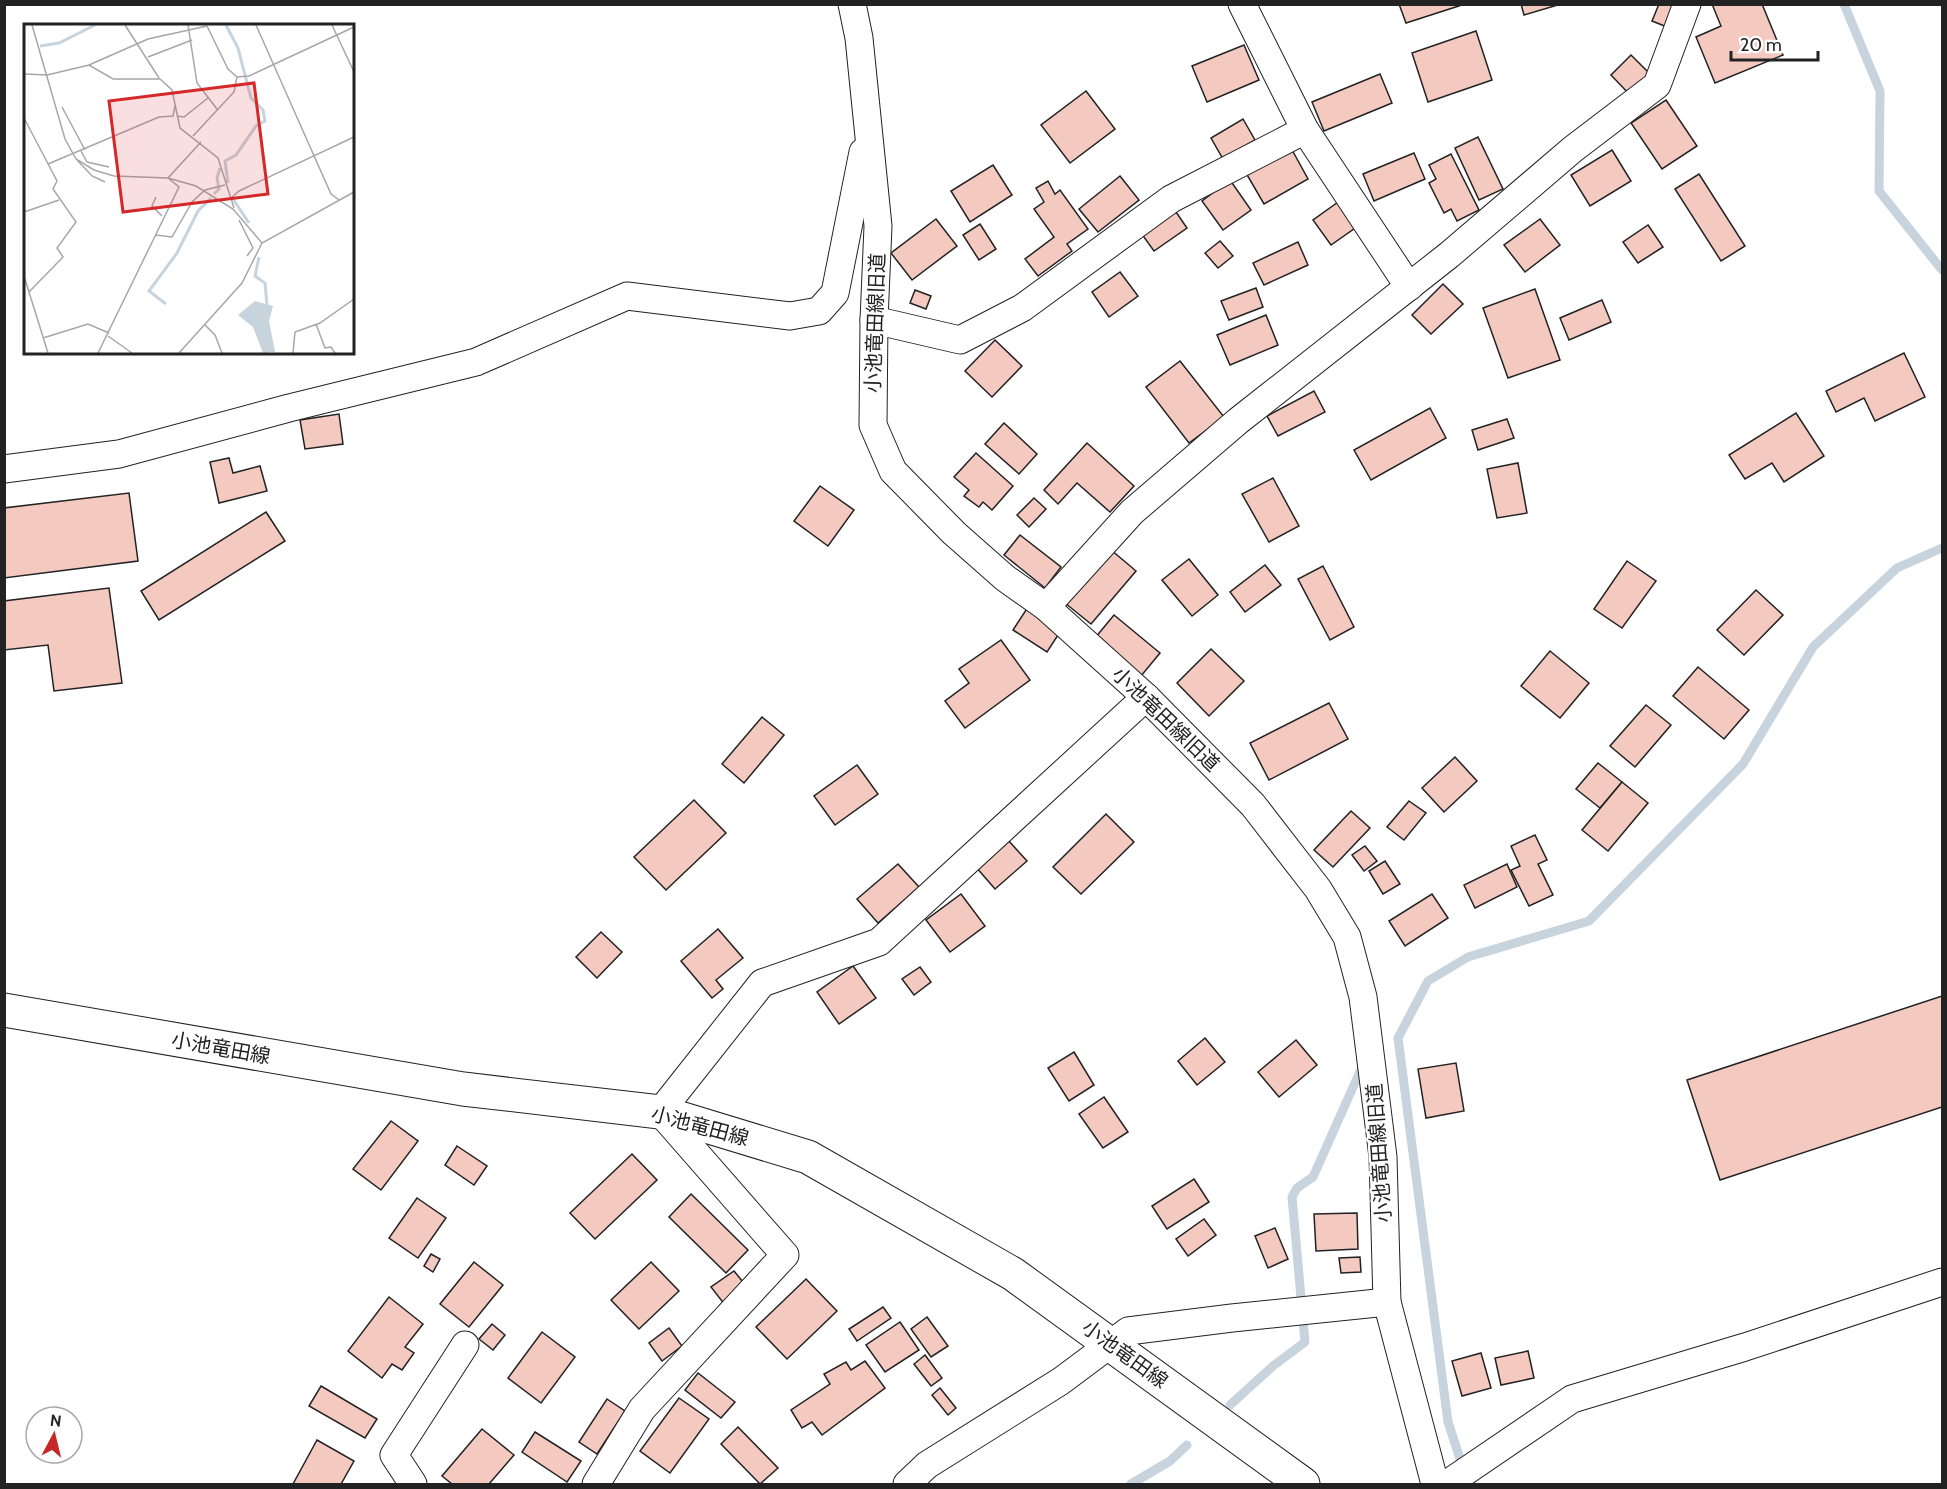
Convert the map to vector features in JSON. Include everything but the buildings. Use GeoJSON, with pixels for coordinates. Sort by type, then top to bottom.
{"type":"FeatureCollection","features":[{"type":"Feature","properties":{"kind":"main road","name":"小池竜田線"},"geometry":{"type":"LineString","coordinates":[[4,1010],[463,1089],[660,1112],[808,1157],[1013,1274],[1303,1485]]}},
{"type":"Feature","properties":{"kind":"street","name":"小池竜田線旧道"},"geometry":{"type":"LineString","coordinates":[[852,4],[859,39],[878,226],[873,425],[893,471],[954,533],[1005,578],[1046,607],[1146,697],[1253,805],[1318,889],[1347,937],[1363,997],[1383,1157],[1387,1302],[1453,1478]]}},
{"type":"Feature","properties":{"kind":"street"},"geometry":{"type":"LineString","coordinates":[[1242,4],[1305,130],[1409,287]]}},
{"type":"Feature","properties":{"kind":"street"},"geometry":{"type":"LineString","coordinates":[[1046,607],[1132,512],[1238,422],[1449,255],[1573,149],[1657,84],[1687,4]]}},
{"type":"Feature","properties":{"kind":"street"},"geometry":{"type":"LineString","coordinates":[[4,469],[119,454],[289,408],[476,362],[627,296],[790,316],[819,311],[835,293],[868,125]]}},
{"type":"Feature","properties":{"kind":"street"},"geometry":{"type":"LineString","coordinates":[[874,320],[960,340],[1022,308],[1171,199],[1305,130]]}},
{"type":"Feature","properties":{"kind":"street"},"geometry":{"type":"LineString","coordinates":[[596,1485],[642,1409],[785,1255],[660,1112],[762,983],[879,942],[1146,697]]}},
{"type":"Feature","properties":{"kind":"street"},"geometry":{"type":"LineString","coordinates":[[1453,1478],[1572,1399],[1745,1347],[1942,1282]]}},
{"type":"Feature","properties":{"kind":"street"},"geometry":{"type":"LineString","coordinates":[[907,1485],[927,1465],[1061,1381],[1128,1331],[1387,1302]]}},
{"type":"Feature","properties":{"kind":"street"},"geometry":{"type":"LineString","coordinates":[[413,1485],[394,1455],[465,1345]]}},
{"type":"Feature","properties":{"kind":"waterway"},"geometry":{"type":"LineString","coordinates":[[1844,4],[1880,91],[1879,191],[1942,270]]}},
{"type":"Feature","properties":{"kind":"waterway"},"geometry":{"type":"LineString","coordinates":[[1463,1468],[1448,1422],[1398,1038],[1428,981],[1468,957],[1589,921],[1743,764],[1813,647],[1897,568],[1942,548]]}},
{"type":"Feature","properties":{"kind":"waterway"},"geometry":{"type":"LineString","coordinates":[[1230,1405],[1273,1366],[1305,1342],[1292,1197],[1297,1188],[1313,1177],[1362,1067]]}},
{"type":"Feature","properties":{"kind":"waterway"},"geometry":{"type":"LineString","coordinates":[[1131,1484],[1170,1461],[1187,1445]]}}]}
